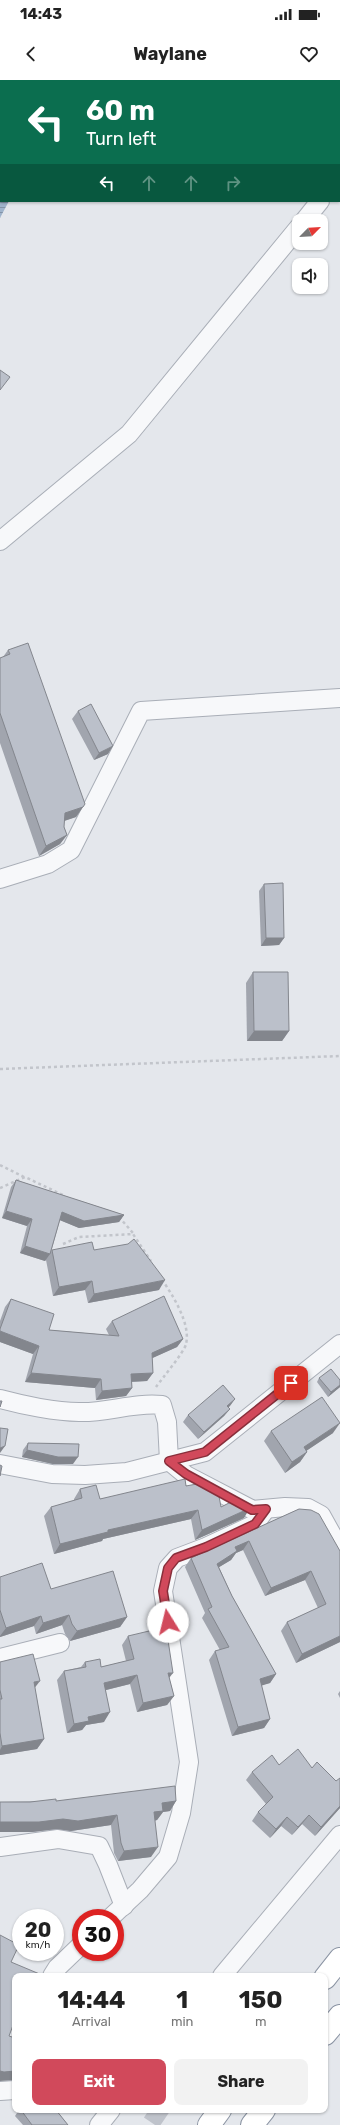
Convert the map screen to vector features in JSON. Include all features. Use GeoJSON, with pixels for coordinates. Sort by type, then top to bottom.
{"type":"FeatureCollection","features":[{"type":"Feature","properties":{"kind":"highway"},"geometry":{"type":"LineString","coordinates":[[328,1974],[340,1960]]}},
{"type":"Feature","properties":{"kind":"highway"},"geometry":{"type":"LineString","coordinates":[[328,2030],[340,2016]]}},
{"type":"Feature","properties":{"kind":"highway"},"geometry":{"type":"LineString","coordinates":[[208,2125],[218,2113]]}},
{"type":"Feature","properties":{"kind":"highway"},"geometry":{"type":"LineString","coordinates":[[252,2125],[262,2113]]}},
{"type":"Feature","properties":{"kind":"street"},"geometry":{"type":"LineString","coordinates":[[310,214],[319,202]]}},
{"type":"Feature","properties":{"kind":"street"},"geometry":{"type":"LineString","coordinates":[[0,541],[129,434],[292,235]]}},
{"type":"Feature","properties":{"kind":"street"},"geometry":{"type":"LineString","coordinates":[[0,879],[48,864],[71,850],[141,711],[340,698]]}},
{"type":"Feature","properties":{"kind":"street"},"geometry":{"type":"LineString","coordinates":[[0,1464],[52,1474],[86,1475],[127,1472],[205,1452],[340,1344]]}},
{"type":"Feature","properties":{"kind":"street"},"geometry":{"type":"LineString","coordinates":[[0,1398],[15,1403],[79,1412],[141,1404],[162,1405],[167,1422],[169,1461],[186,1474],[252,1510],[285,1507],[308,1508],[321,1514],[340,1549]]}},
{"type":"Feature","properties":{"kind":"street"},"geometry":{"type":"LineString","coordinates":[[120,1909],[140,1890],[168,1857],[181,1813],[189,1762],[163,1591],[168,1568],[176,1558],[206,1547],[255,1524],[266,1509]]}},
{"type":"Feature","properties":{"kind":"street"},"geometry":{"type":"LineString","coordinates":[[0,1658],[60,1643]]}},
{"type":"Feature","properties":{"kind":"street"},"geometry":{"type":"LineString","coordinates":[[225,1973],[340,1835]]}},
{"type":"Feature","properties":{"kind":"street"},"geometry":{"type":"LineString","coordinates":[[0,1847],[58,1840],[99,1846],[124,1906]]}},
{"type":"Feature","properties":{"kind":"street"},"geometry":{"type":"LineString","coordinates":[[54,1973],[72,1954]]}},
{"type":"Feature","properties":{"kind":"street"},"geometry":{"type":"LineString","coordinates":[[0,2091],[12,2090]]}},
{"type":"Feature","properties":{"kind":"street"},"geometry":{"type":"LineString","coordinates":[[99,2125],[109,2113]]}},
{"type":"Feature","properties":{"kind":"path"},"geometry":{"type":"LineString","coordinates":[[0,1069],[340,1056]]}},
{"type":"Feature","properties":{"kind":"path"},"geometry":{"type":"LineString","coordinates":[[0,1165],[72,1198]]}},
{"type":"Feature","properties":{"kind":"path"},"geometry":{"type":"LineString","coordinates":[[0,1188],[25,1177]]}},
{"type":"Feature","properties":{"kind":"path"},"geometry":{"type":"LineString","coordinates":[[116,1214],[133,1234],[154,1266]]}},
{"type":"Feature","properties":{"kind":"path"},"geometry":{"type":"LineString","coordinates":[[63,1244],[78,1237],[133,1234]]}},
{"type":"Feature","properties":{"kind":"path"},"geometry":{"type":"LineString","coordinates":[[141,1404],[186,1344],[185,1323],[174,1299],[162,1279]]}},
{"type":"Feature","properties":{"kind":"water"},"geometry":{"type":"Polygon","coordinates":[[[0,202],[8,202],[0,218],[0,202]]]}},
{"type":"Feature","properties":{"kind":"building"},"geometry":{"type":"Polygon","coordinates":[[[0,370],[10,377],[0,390],[0,370]]]}},
{"type":"Feature","properties":{"kind":"building"},"geometry":{"type":"Polygon","coordinates":[[[28,643],[85,804],[83,807],[65,813],[64,827],[67,835],[46,846],[0,713],[0,658],[10,654],[8,650],[28,643]]]}},
{"type":"Feature","properties":{"kind":"building"},"geometry":{"type":"Polygon","coordinates":[[[91,704],[113,746],[99,753],[78,711],[91,704]]]}},
{"type":"Feature","properties":{"kind":"building"},"geometry":{"type":"Polygon","coordinates":[[[283,883],[284,938],[266,938],[264,884],[283,883]]]}},
{"type":"Feature","properties":{"kind":"building"},"geometry":{"type":"Polygon","coordinates":[[[253,972],[288,972],[289,1031],[254,1031],[253,972]]]}},
{"type":"Feature","properties":{"kind":"building"},"geometry":{"type":"Polygon","coordinates":[[[16,1180],[124,1215],[84,1221],[62,1212],[50,1254],[25,1246],[32,1219],[6,1211],[16,1180]]]}},
{"type":"Feature","properties":{"kind":"building"},"geometry":{"type":"Polygon","coordinates":[[[134,1239],[165,1280],[94,1294],[92,1281],[59,1287],[52,1250],[92,1242],[94,1250],[128,1244],[134,1239]]]}},
{"type":"Feature","properties":{"kind":"building"},"geometry":{"type":"Polygon","coordinates":[[[164,1296],[183,1339],[152,1353],[153,1373],[131,1374],[132,1388],[102,1391],[101,1379],[31,1373],[39,1346],[0,1331],[11,1299],[54,1314],[49,1330],[119,1336],[112,1321],[164,1296]]]}},
{"type":"Feature","properties":{"kind":"building"},"geometry":{"type":"Polygon","coordinates":[[[331,1369],[340,1380],[340,1385],[331,1392],[319,1378],[331,1369]]]}},
{"type":"Feature","properties":{"kind":"building"},"geometry":{"type":"Polygon","coordinates":[[[223,1385],[235,1399],[227,1406],[230,1409],[204,1432],[188,1415],[223,1385]]]}},
{"type":"Feature","properties":{"kind":"building"},"geometry":{"type":"Polygon","coordinates":[[[322,1397],[340,1423],[304,1447],[307,1452],[292,1462],[271,1431],[322,1397]]]}},
{"type":"Feature","properties":{"kind":"building"},"geometry":{"type":"Polygon","coordinates":[[[0,1428],[8,1429],[5,1446],[0,1448],[0,1428]]]}},
{"type":"Feature","properties":{"kind":"building"},"geometry":{"type":"Polygon","coordinates":[[[28,1443],[79,1444],[78,1457],[58,1457],[27,1450],[28,1443]]]}},
{"type":"Feature","properties":{"kind":"building"},"geometry":{"type":"Polygon","coordinates":[[[0,1465],[2,1466],[0,1476],[0,1465]]]}},
{"type":"Feature","properties":{"kind":"building"},"geometry":{"type":"Polygon","coordinates":[[[185,1479],[186,1486],[202,1483],[205,1484],[206,1488],[210,1487],[218,1491],[221,1507],[235,1500],[250,1508],[202,1530],[198,1510],[108,1530],[108,1532],[60,1544],[51,1507],[82,1498],[80,1489],[96,1485],[100,1499],[185,1479]]]}},
{"type":"Feature","properties":{"kind":"building"},"geometry":{"type":"Polygon","coordinates":[[[299,1509],[311,1510],[319,1514],[340,1551],[340,1636],[302,1654],[287,1622],[326,1604],[311,1571],[271,1588],[249,1541],[235,1547],[237,1551],[217,1564],[232,1596],[276,1674],[260,1679],[270,1719],[238,1727],[215,1651],[229,1647],[208,1609],[212,1607],[191,1558],[299,1509]]]}},
{"type":"Feature","properties":{"kind":"building"},"geometry":{"type":"Polygon","coordinates":[[[42,1563],[51,1589],[113,1571],[127,1617],[77,1631],[72,1624],[69,1615],[43,1623],[41,1616],[6,1628],[0,1610],[0,1577],[42,1563]]]}},
{"type":"Feature","properties":{"kind":"building"},"geometry":{"type":"Polygon","coordinates":[[[166,1627],[173,1673],[168,1673],[174,1696],[143,1703],[137,1675],[104,1683],[110,1712],[88,1717],[89,1721],[74,1724],[64,1671],[86,1667],[85,1662],[100,1659],[101,1667],[134,1659],[128,1636],[166,1627]]]}},
{"type":"Feature","properties":{"kind":"building"},"geometry":{"type":"Polygon","coordinates":[[[33,1654],[40,1681],[34,1682],[44,1739],[2,1746],[0,1733],[0,1699],[2,1699],[0,1690],[0,1662],[33,1654]]]}},
{"type":"Feature","properties":{"kind":"building"},"geometry":{"type":"Polygon","coordinates":[[[298,1749],[312,1768],[317,1762],[336,1781],[340,1778],[340,1806],[321,1827],[309,1815],[298,1827],[287,1817],[276,1829],[258,1812],[273,1797],[252,1772],[272,1755],[279,1765],[298,1749]]]}},
{"type":"Feature","properties":{"kind":"building"},"geometry":{"type":"Polygon","coordinates":[[[175,1786],[176,1801],[162,1803],[163,1811],[154,1812],[158,1847],[124,1851],[121,1843],[117,1815],[78,1821],[63,1819],[39,1822],[0,1822],[0,1802],[30,1802],[56,1799],[56,1801],[175,1786]]]}},
{"type":"Feature","properties":{"kind":"building"},"geometry":{"type":"Polygon","coordinates":[[[0,1935],[12,1941],[11,1962],[37,1973],[12,1973],[12,2028],[9,2036],[12,2037],[12,2071],[0,2071],[0,1935]]]}},
{"type":"Feature","properties":{"kind":"building"},"geometry":{"type":"Polygon","coordinates":[[[23,2113],[58,2113],[68,2125],[32,2125],[23,2113]]]}},
{"type":"Feature","properties":{"kind":"tunnel"},"geometry":{"type":"LineString","coordinates":[[153,2113],[171,2125]]}},
{"type":"Feature","properties":{"kind":"route"},"geometry":{"type":"LineString","coordinates":[[168,1622],[163,1591],[168,1568],[176,1558],[206,1547],[255,1524],[266,1509],[252,1510],[186,1474],[169,1461],[205,1452],[291,1383]]}}]}
